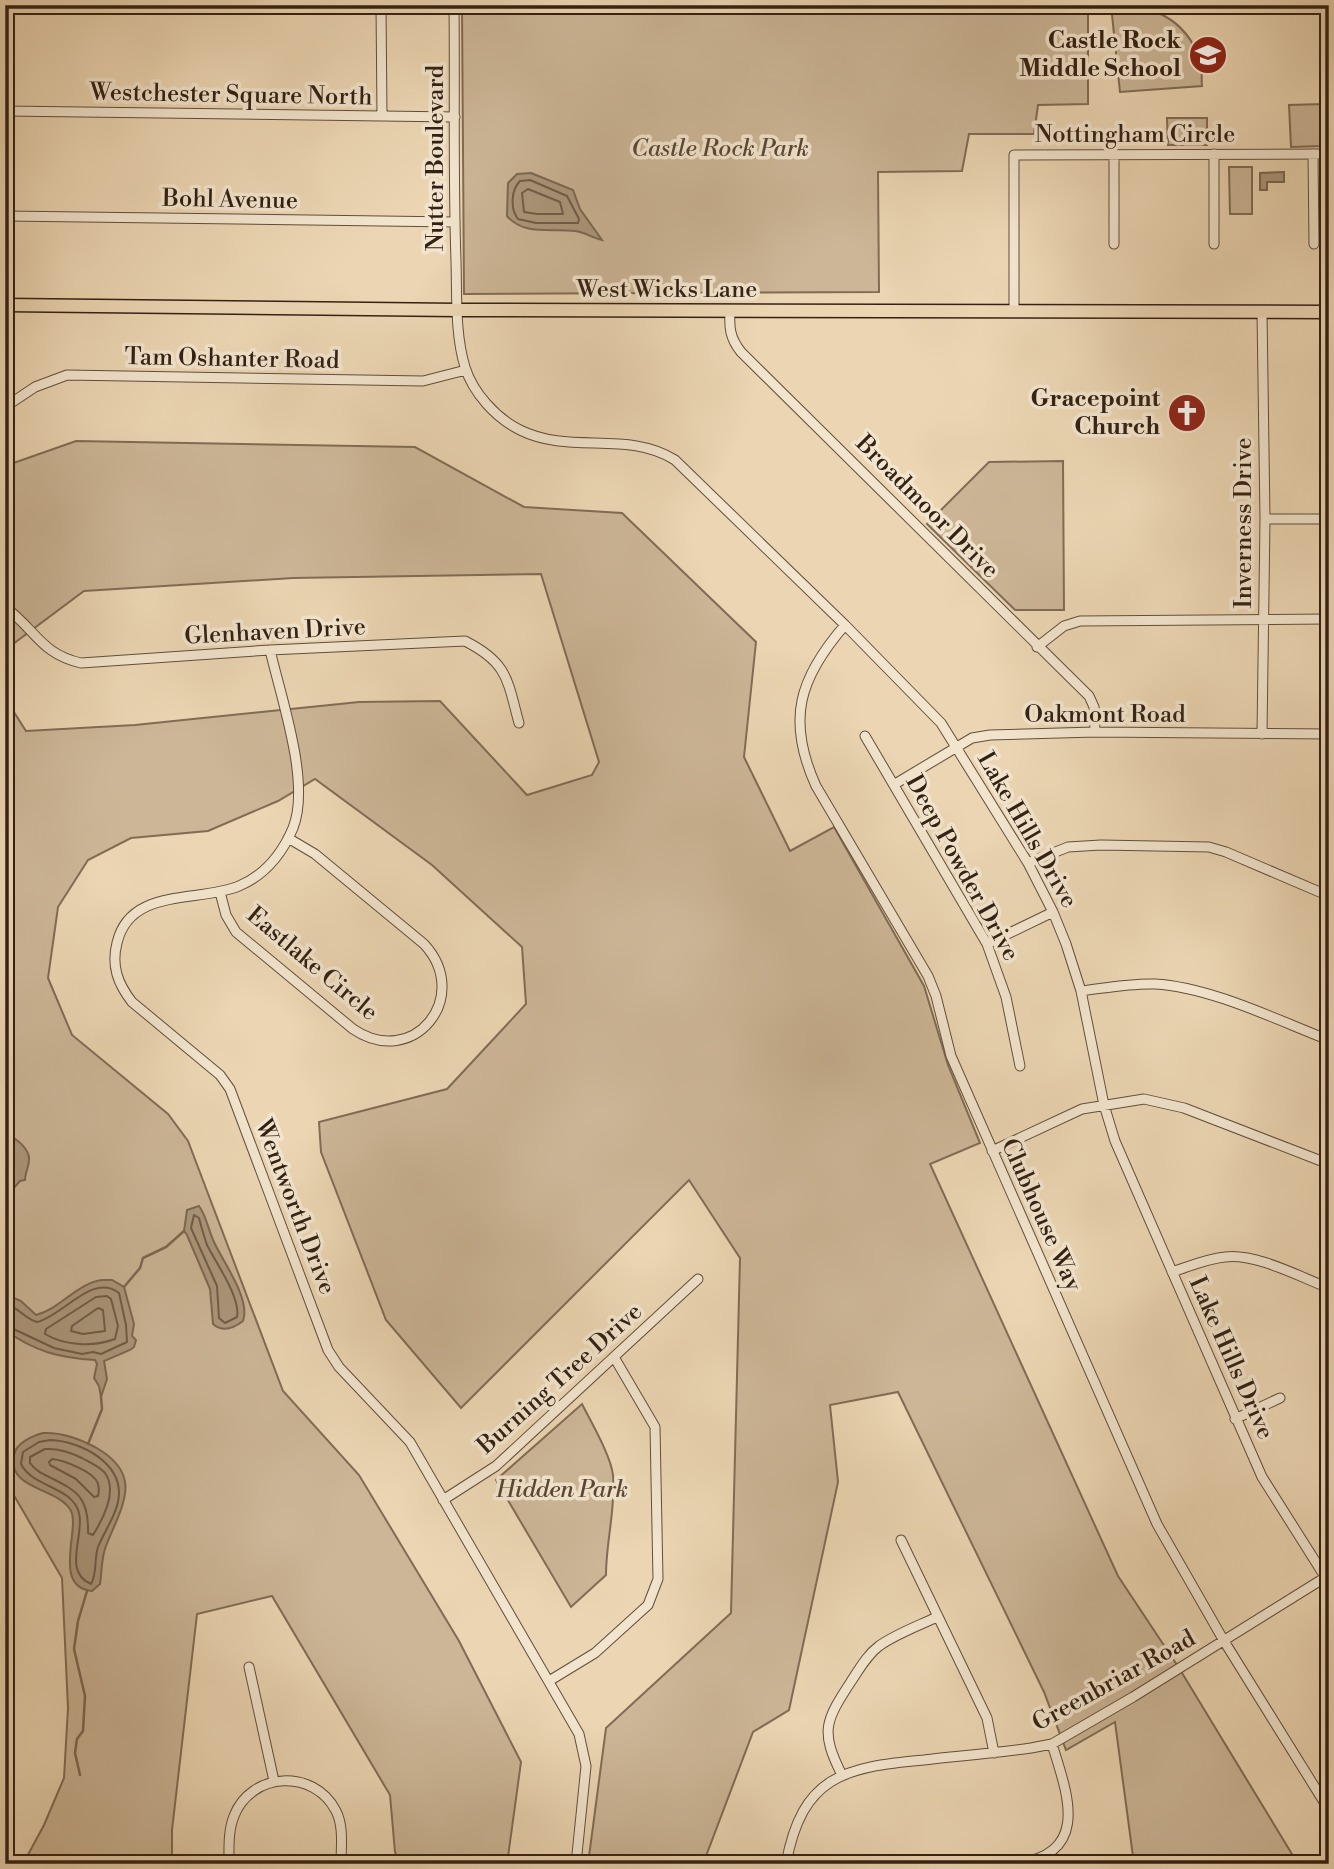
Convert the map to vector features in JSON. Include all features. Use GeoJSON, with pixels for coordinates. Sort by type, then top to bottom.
{"type":"FeatureCollection","features":[{"type":"Feature","properties":{"kind":"main road","name":"West Wicks Lane"},"geometry":{"type":"LineString","coordinates":[[5,305],[458,310],[1329,312]]}},
{"type":"Feature","properties":{"kind":"street"},"geometry":{"type":"LineString","coordinates":[[381,5],[382,116]]}},
{"type":"Feature","properties":{"kind":"street","name":"Nutter Boulevard"},"geometry":{"type":"LineString","coordinates":[[454,5],[458,310]]}},
{"type":"Feature","properties":{"kind":"street","name":"Westchester Square North"},"geometry":{"type":"LineString","coordinates":[[5,111],[455,117]]}},
{"type":"Feature","properties":{"kind":"street"},"geometry":{"type":"LineString","coordinates":[[1114,154],[1114,244]]}},
{"type":"Feature","properties":{"kind":"street"},"geometry":{"type":"LineString","coordinates":[[1214,154],[1214,244]]}},
{"type":"Feature","properties":{"kind":"street"},"geometry":{"type":"LineString","coordinates":[[1313,154],[1314,244]]}},
{"type":"Feature","properties":{"kind":"street","name":"Nottingham Circle"},"geometry":{"type":"LineString","coordinates":[[1014,310],[1014,155],[1329,154]]}},
{"type":"Feature","properties":{"kind":"street","name":"Bohl Avenue"},"geometry":{"type":"LineString","coordinates":[[5,216],[455,222]]}},
{"type":"Feature","properties":{"kind":"street","name":"Lake Hills Drive"},"geometry":{"type":"LineString","coordinates":[[458,310],[459,337],[466,370],[486,404],[509,423],[540,438],[558,442],[638,445],[664,453],[675,460],[845,625],[941,723],[1028,863],[1053,912],[1081,991],[1104,1105],[1115,1141],[1262,1477],[1328,1578]]}},
{"type":"Feature","properties":{"kind":"street","name":"Broadmoor Drive"},"geometry":{"type":"LineString","coordinates":[[730,311],[729,329],[732,340],[741,352],[1089,696],[1094,707],[1095,732]]}},
{"type":"Feature","properties":{"kind":"street","name":"Inverness Drive"},"geometry":{"type":"LineString","coordinates":[[1262,312],[1265,519],[1262,734]]}},
{"type":"Feature","properties":{"kind":"street","name":"Tam Oshanter Road"},"geometry":{"type":"LineString","coordinates":[[5,407],[35,387],[67,375],[423,381],[466,370]]}},
{"type":"Feature","properties":{"kind":"street"},"geometry":{"type":"LineString","coordinates":[[1265,519],[1329,519]]}},
{"type":"Feature","properties":{"kind":"street","name":"Glenhaven Drive"},"geometry":{"type":"LineString","coordinates":[[5,607],[22,619],[43,645],[62,659],[81,663],[270,650],[465,641],[488,653],[506,676],[519,723]]}},
{"type":"Feature","properties":{"kind":"street"},"geometry":{"type":"LineString","coordinates":[[1037,647],[1064,626],[1080,621],[1329,619]]}},
{"type":"Feature","properties":{"kind":"street","name":"Clubhouse Way"},"geometry":{"type":"LineString","coordinates":[[845,625],[815,662],[806,686],[801,708],[803,758],[816,786],[928,976],[936,996],[951,1056],[1157,1524],[1224,1641],[1329,1810]]}},
{"type":"Feature","properties":{"kind":"street","name":"Wentworth Drive"},"geometry":{"type":"LineString","coordinates":[[270,650],[299,780],[298,811],[288,838],[274,861],[261,873],[238,886],[152,903],[130,916],[119,934],[114,952],[115,970],[121,988],[132,1002],[220,1075],[230,1089],[328,1350],[339,1367],[410,1442],[579,1734],[586,1766],[576,1864]]}},
{"type":"Feature","properties":{"kind":"street","name":"Oakmont Road"},"geometry":{"type":"LineString","coordinates":[[895,784],[972,738],[990,735],[1095,732],[1329,734]]}},
{"type":"Feature","properties":{"kind":"street","name":"Deep Powder Drive"},"geometry":{"type":"LineString","coordinates":[[865,736],[987,944],[1006,997],[1020,1066]]}},
{"type":"Feature","properties":{"kind":"street","name":"Eastlake Circle"},"geometry":{"type":"LineString","coordinates":[[220,891],[226,915],[236,932],[353,1029],[366,1036],[387,1041],[418,1033],[435,1015],[442,995],[442,974],[433,955],[424,944],[314,854],[288,838]]}},
{"type":"Feature","properties":{"kind":"street"},"geometry":{"type":"LineString","coordinates":[[1028,863],[1068,847],[1209,847],[1329,896]]}},
{"type":"Feature","properties":{"kind":"street"},"geometry":{"type":"LineString","coordinates":[[987,944],[1053,912]]}},
{"type":"Feature","properties":{"kind":"street"},"geometry":{"type":"LineString","coordinates":[[1081,991],[1128,984],[1158,984],[1191,989],[1329,1040]]}},
{"type":"Feature","properties":{"kind":"street"},"geometry":{"type":"LineString","coordinates":[[992,1151],[1082,1109],[1144,1099],[1161,1102],[1329,1164]]}},
{"type":"Feature","properties":{"kind":"street"},"geometry":{"type":"LineString","coordinates":[[1172,1272],[1202,1261],[1228,1256],[1249,1258],[1329,1289]]}},
{"type":"Feature","properties":{"kind":"street","name":"Burning Tree Drive"},"geometry":{"type":"LineString","coordinates":[[443,1500],[496,1466],[698,1279]]}},
{"type":"Feature","properties":{"kind":"street"},"geometry":{"type":"LineString","coordinates":[[549,1681],[595,1653],[648,1605],[658,1579],[655,1427],[614,1357]]}},
{"type":"Feature","properties":{"kind":"street"},"geometry":{"type":"LineString","coordinates":[[1236,1419],[1280,1398]]}},
{"type":"Feature","properties":{"kind":"street"},"geometry":{"type":"LineString","coordinates":[[901,1540],[987,1718],[995,1753]]}},
{"type":"Feature","properties":{"kind":"street","name":"Greenbriar Road"},"geometry":{"type":"LineString","coordinates":[[786,1864],[793,1833],[804,1808],[822,1788],[842,1775],[880,1764],[995,1753],[1052,1744],[1328,1578]]}},
{"type":"Feature","properties":{"kind":"street"},"geometry":{"type":"LineString","coordinates":[[842,1775],[827,1738],[830,1718],[836,1705],[875,1649],[937,1617]]}},
{"type":"Feature","properties":{"kind":"street"},"geometry":{"type":"LineString","coordinates":[[249,1667],[274,1781]]}},
{"type":"Feature","properties":{"kind":"street"},"geometry":{"type":"LineString","coordinates":[[1015,1864],[1048,1853],[1056,1846],[1067,1828],[1069,1800],[1052,1744]]}},
{"type":"Feature","properties":{"kind":"street"},"geometry":{"type":"LineString","coordinates":[[229,1864],[230,1828],[237,1809],[252,1791],[274,1781],[288,1780],[305,1784],[328,1800],[340,1822],[341,1864]]}},
{"type":"Feature","properties":{"kind":"green space","name":"Castle Rock Park"},"geometry":{"type":"Polygon","coordinates":[[[1088,5],[1088,104],[1038,105],[1034,134],[969,134],[962,171],[878,172],[879,292],[464,294],[462,7],[1088,5]]]}},
{"type":"Feature","properties":{"kind":"green space"},"geometry":{"type":"Polygon","coordinates":[[[1111,5],[1153,11],[1176,23],[1200,59],[1202,86],[1120,92],[1111,5]]]}},
{"type":"Feature","properties":{"kind":"green space"},"geometry":{"type":"Polygon","coordinates":[[[1323,104],[1324,146],[1291,147],[1289,105],[1323,104]]]}},
{"type":"Feature","properties":{"kind":"green space"},"geometry":{"type":"Polygon","coordinates":[[[1167,118],[1207,118],[1207,145],[1168,145],[1167,118]]]}},
{"type":"Feature","properties":{"kind":"green space"},"geometry":{"type":"Polygon","coordinates":[[[1229,167],[1252,167],[1252,214],[1230,214],[1229,167]]]}},
{"type":"Feature","properties":{"kind":"green space"},"geometry":{"type":"Polygon","coordinates":[[[76,441],[415,447],[524,507],[622,513],[756,642],[744,757],[790,851],[834,827],[924,986],[948,1065],[980,1143],[930,1164],[1118,1576],[1179,1668],[1298,1864],[1134,1864],[1115,1722],[1066,1750],[1044,1692],[898,1392],[830,1405],[838,1482],[789,1710],[753,1732],[703,1864],[588,1864],[606,1728],[731,1613],[740,1258],[689,1180],[461,1408],[386,1320],[321,1152],[319,1122],[447,1089],[526,1004],[522,947],[432,865],[315,779],[278,801],[208,831],[131,838],[88,860],[58,907],[48,978],[72,1035],[168,1114],[188,1141],[283,1391],[359,1475],[459,1641],[521,1762],[507,1864],[401,1864],[395,1852],[390,1795],[272,1596],[197,1614],[172,1830],[172,1864],[23,1864],[44,1825],[64,1778],[68,1708],[62,1578],[5,1480],[5,698],[26,731],[135,725],[359,702],[440,701],[527,795],[592,775],[599,762],[541,574],[293,578],[84,591],[5,650],[5,466],[76,441]]]}},
{"type":"Feature","properties":{"kind":"green space"},"geometry":{"type":"Polygon","coordinates":[[[1063,461],[1064,610],[1015,610],[927,524],[989,462],[1063,461]]]}},
{"type":"Feature","properties":{"kind":"green space","name":"Hidden Park"},"geometry":{"type":"Polygon","coordinates":[[[582,1404],[609,1458],[613,1475],[613,1500],[606,1575],[571,1607],[496,1480],[582,1404]]]}},
{"type":"Feature","properties":{"kind":"water"},"geometry":{"type":"Polygon","coordinates":[[[1284,172],[1284,182],[1267,182],[1267,190],[1260,190],[1260,173],[1284,172]]]}},
{"type":"Feature","properties":{"kind":"water"},"geometry":{"type":"Polygon","coordinates":[[[531,173],[573,190],[580,209],[602,240],[575,231],[530,229],[507,216],[508,183],[517,174],[531,173]]]}},
{"type":"Feature","properties":{"kind":"water"},"geometry":{"type":"Polygon","coordinates":[[[5,1133],[23,1146],[29,1160],[25,1180],[20,1181],[5,1198],[5,1133]]]}},
{"type":"Feature","properties":{"kind":"water"},"geometry":{"type":"Polygon","coordinates":[[[199,1206],[240,1292],[243,1321],[236,1326],[221,1328],[213,1324],[210,1289],[184,1231],[187,1210],[199,1206]]]}},
{"type":"Feature","properties":{"kind":"water"},"geometry":{"type":"Polygon","coordinates":[[[102,1280],[112,1280],[124,1287],[134,1324],[132,1336],[136,1340],[130,1350],[104,1361],[107,1379],[101,1397],[94,1378],[97,1364],[95,1360],[48,1352],[27,1344],[5,1330],[5,1294],[21,1301],[36,1315],[85,1286],[102,1280]]]}},
{"type":"Feature","properties":{"kind":"water"},"geometry":{"type":"Polygon","coordinates":[[[43,1433],[70,1436],[95,1447],[120,1469],[125,1480],[123,1504],[104,1551],[100,1584],[92,1591],[80,1587],[73,1579],[70,1569],[73,1520],[71,1511],[56,1497],[26,1482],[14,1467],[14,1455],[18,1447],[43,1433]]]}},
{"type":"Feature","properties":{"kind":"waterway"},"geometry":{"type":"LineString","coordinates":[[124,1287],[140,1268],[143,1258],[166,1247],[184,1231]]}},
{"type":"Feature","properties":{"kind":"waterway"},"geometry":{"type":"LineString","coordinates":[[88,1444],[102,1409],[101,1397]]}},
{"type":"Feature","properties":{"kind":"waterway"},"geometry":{"type":"LineString","coordinates":[[80,1775],[75,1753],[77,1739],[83,1731],[85,1696],[74,1649],[78,1621],[87,1591]]}},
{"type":"Feature","properties":{"kind":"place","name":"Castle Rock Middle School"},"geometry":{"type":"Point","coordinates":[1208,55]}},
{"type":"Feature","properties":{"kind":"place","name":"Gracepoint Church"},"geometry":{"type":"Point","coordinates":[1187,413]}}]}
